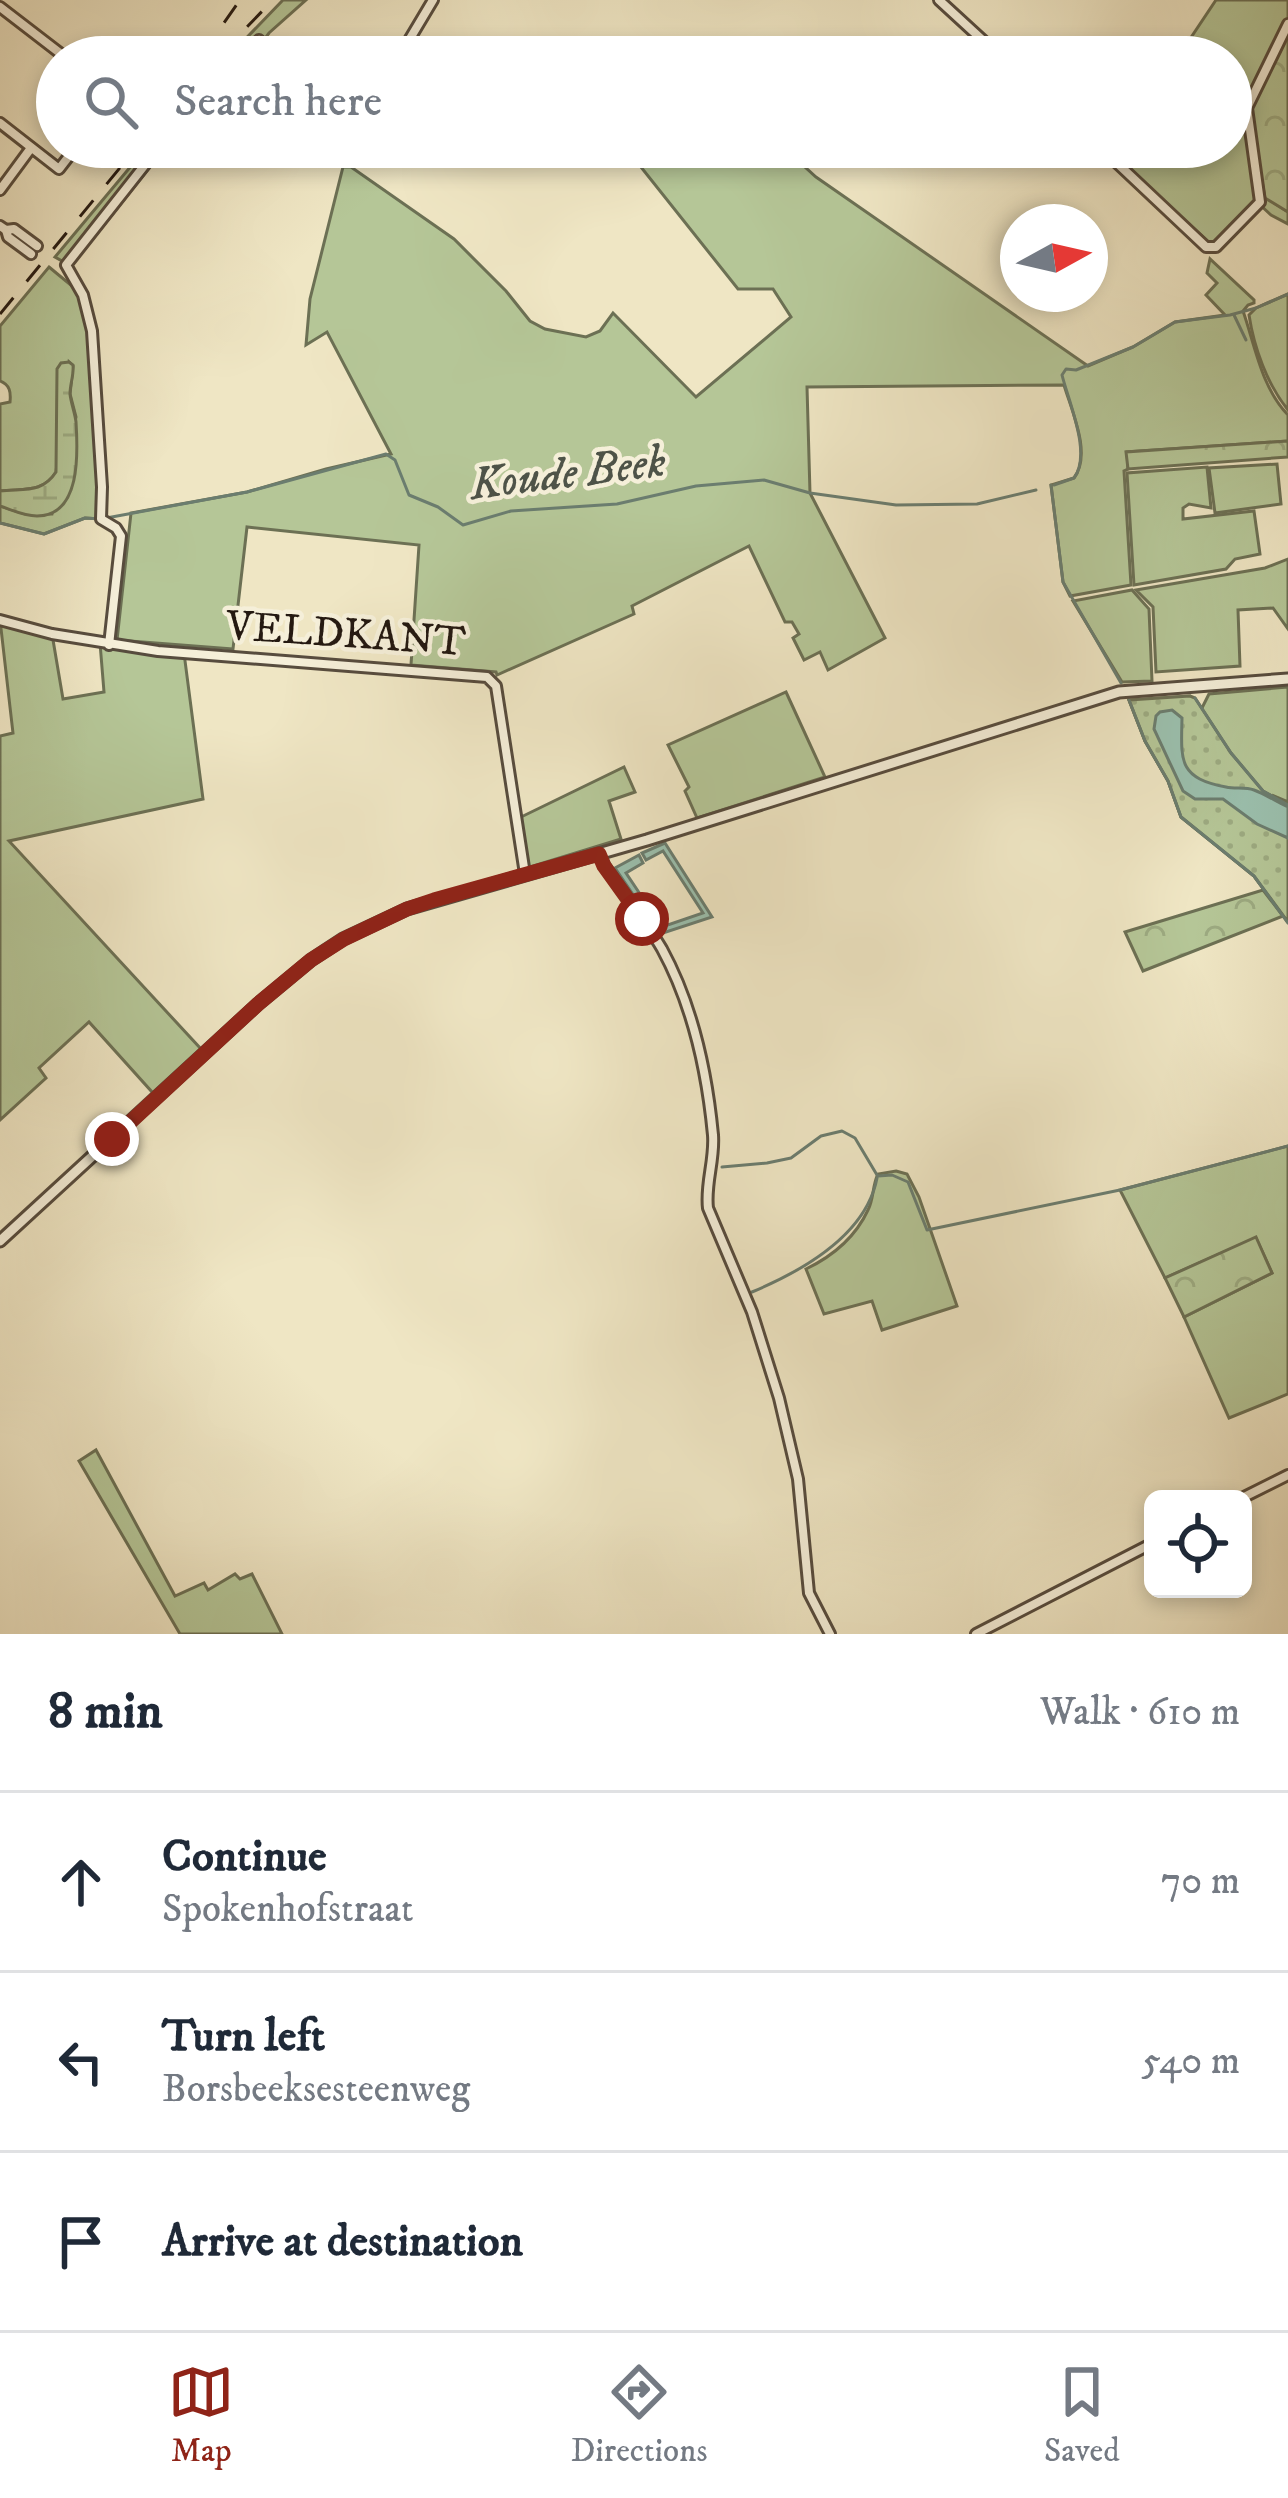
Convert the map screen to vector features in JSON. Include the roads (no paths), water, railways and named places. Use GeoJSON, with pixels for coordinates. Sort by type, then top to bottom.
{"type":"FeatureCollection","features":[{"type":"Feature","properties":{"kind":"street"},"geometry":{"type":"LineString","coordinates":[[410,36],[433,0]]}},
{"type":"Feature","properties":{"kind":"street"},"geometry":{"type":"LineString","coordinates":[[939,0],[978,36]]}},
{"type":"Feature","properties":{"kind":"street"},"geometry":{"type":"LineString","coordinates":[[0,7],[38,36]]}},
{"type":"Feature","properties":{"kind":"street"},"geometry":{"type":"LineString","coordinates":[[1252,98],[1288,24]]}},
{"type":"Feature","properties":{"kind":"street"},"geometry":{"type":"LineString","coordinates":[[0,123],[34,149],[0,190]]}},
{"type":"Feature","properties":{"kind":"street"},"geometry":{"type":"LineString","coordinates":[[1123,168],[1209,248],[1216,247],[1261,202],[1252,142]]}},
{"type":"Feature","properties":{"kind":"street"},"geometry":{"type":"LineString","coordinates":[[110,645],[121,536],[101,519],[92,331],[83,295],[66,265],[142,168]]}},
{"type":"Feature","properties":{"kind":"street"},"geometry":{"type":"LineString","coordinates":[[3,228],[8,237],[34,250]]}},
{"type":"Feature","properties":{"kind":"street","name":"VELDKANT"},"geometry":{"type":"LineString","coordinates":[[0,620],[110,645],[488,677],[496,686],[525,874]]}},
{"type":"Feature","properties":{"kind":"street"},"geometry":{"type":"LineString","coordinates":[[0,1241],[311,960],[407,909],[1119,692],[1288,679]]}},
{"type":"Feature","properties":{"kind":"street"},"geometry":{"type":"LineString","coordinates":[[599,854],[654,936],[684,1000],[713,1133],[708,1208],[752,1312],[773,1379],[795,1458],[808,1593],[830,1634]]}},
{"type":"Feature","properties":{"kind":"street"},"geometry":{"type":"LineString","coordinates":[[1252,1493],[1288,1475]]}},
{"type":"Feature","properties":{"kind":"street"},"geometry":{"type":"LineString","coordinates":[[976,1634],[1144,1548]]}},
{"type":"Feature","properties":{"kind":"waterway","name":"Koude Beek"},"geometry":{"type":"LineString","coordinates":[[1054,485],[1074,478],[1081,456],[1062,375],[1066,369],[1076,370],[1133,347],[1175,322],[1230,315],[1288,294]]}},
{"type":"Feature","properties":{"kind":"waterway"},"geometry":{"type":"LineString","coordinates":[[1234,315],[1246,340]]}},
{"type":"Feature","properties":{"kind":"waterway","name":"Koude Beek"},"geometry":{"type":"LineString","coordinates":[[0,523],[44,534],[85,518],[247,492],[386,454],[395,460],[409,495],[463,525],[511,511],[617,504],[696,486],[764,480],[810,493],[896,505],[977,504],[1036,490]]}},
{"type":"Feature","properties":{"kind":"waterway"},"geometry":{"type":"LineString","coordinates":[[1051,485],[1063,582],[1121,683]]}},
{"type":"Feature","properties":{"kind":"waterway"},"geometry":{"type":"LineString","coordinates":[[1195,698],[1263,791],[1288,805]]}},
{"type":"Feature","properties":{"kind":"waterway"},"geometry":{"type":"LineString","coordinates":[[1129,700],[1181,817],[1254,876],[1288,923]]}},
{"type":"Feature","properties":{"kind":"waterway"},"geometry":{"type":"LineString","coordinates":[[722,1167],[791,1158],[821,1136],[842,1131],[855,1138],[877,1175]]}},
{"type":"Feature","properties":{"kind":"waterway"},"geometry":{"type":"LineString","coordinates":[[878,1176],[892,1175],[908,1182],[927,1230],[1120,1190],[1288,1146]]}},
{"type":"Feature","properties":{"kind":"waterway"},"geometry":{"type":"LineString","coordinates":[[752,1292],[811,1262],[846,1234],[871,1199],[877,1178]]}},
{"type":"Feature","properties":{"kind":"railway"},"geometry":{"type":"LineString","coordinates":[[215,36],[240,0]]}},
{"type":"Feature","properties":{"kind":"railway"},"geometry":{"type":"LineString","coordinates":[[238,36],[273,0]]}},
{"type":"Feature","properties":{"kind":"railway"},"geometry":{"type":"LineString","coordinates":[[0,314],[120,168]]}}]}
